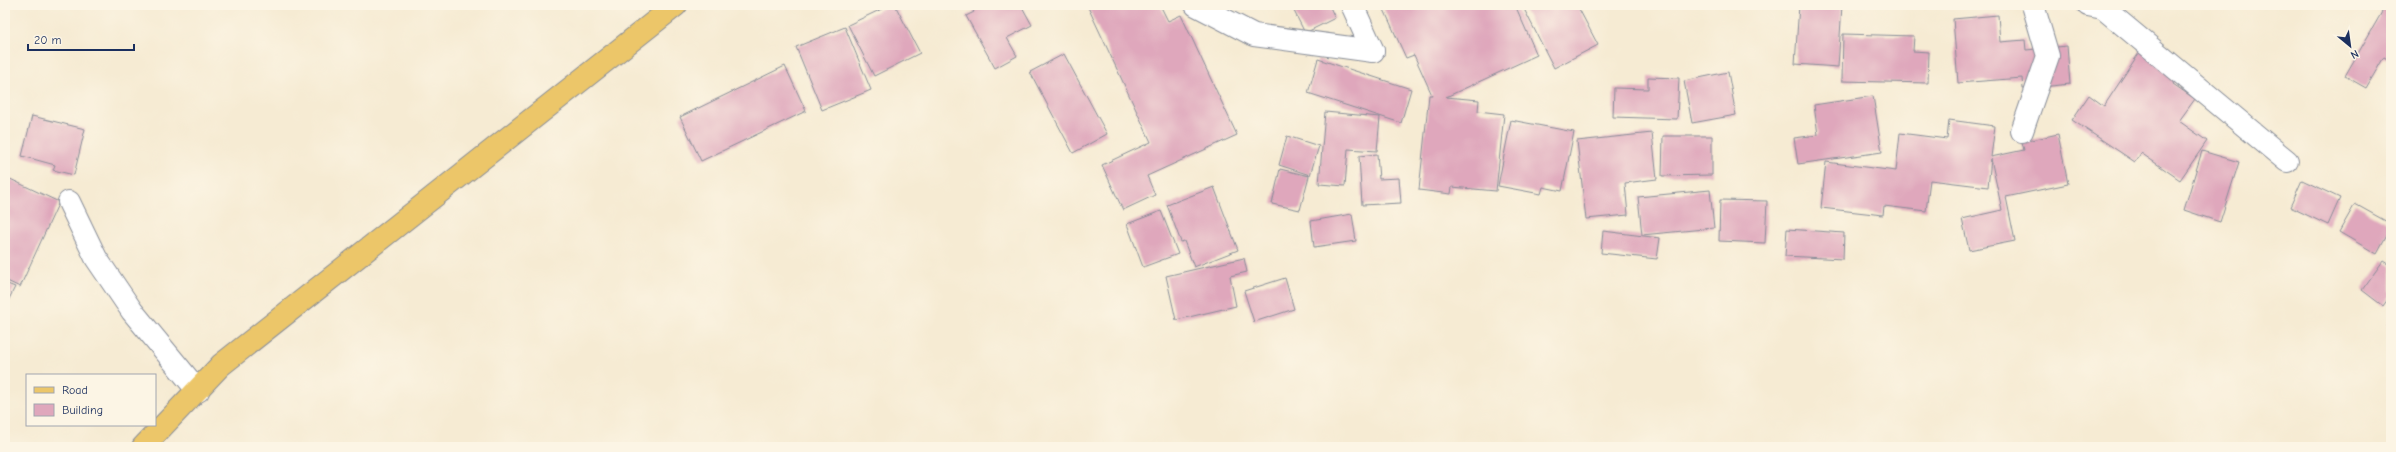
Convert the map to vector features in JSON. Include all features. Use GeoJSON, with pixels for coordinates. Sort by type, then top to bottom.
{"type":"FeatureCollection","features":[{"type":"Feature","properties":{"kind":"main road"},"geometry":{"type":"LineString","coordinates":[[143,447],[198,391],[221,365],[676,5]]}},
{"type":"Feature","properties":{"kind":"street"},"geometry":{"type":"LineString","coordinates":[[1196,5],[1254,35],[1373,51],[1352,5]]}},
{"type":"Feature","properties":{"kind":"street"},"geometry":{"type":"LineString","coordinates":[[2022,131],[2048,56],[2034,5]]}},
{"type":"Feature","properties":{"kind":"street"},"geometry":{"type":"LineString","coordinates":[[2088,5],[2103,8],[2287,161]]}},
{"type":"Feature","properties":{"kind":"street"},"geometry":{"type":"LineString","coordinates":[[69,202],[96,258],[132,311],[198,391]]}},
{"type":"Feature","properties":{"kind":"building"},"geometry":{"type":"Polygon","coordinates":[[[890,5],[895,5],[920,53],[874,76],[848,25],[890,5]]]}},
{"type":"Feature","properties":{"kind":"building"},"geometry":{"type":"Polygon","coordinates":[[[970,5],[1021,5],[1032,25],[1007,38],[1017,56],[995,68],[966,16],[974,12],[970,5]]]}},
{"type":"Feature","properties":{"kind":"building"},"geometry":{"type":"Polygon","coordinates":[[[1087,5],[1160,5],[1168,21],[1181,15],[1237,135],[1147,176],[1155,195],[1123,210],[1102,165],[1151,142],[1087,5]]]}},
{"type":"Feature","properties":{"kind":"building"},"geometry":{"type":"Polygon","coordinates":[[[1291,5],[1329,5],[1335,18],[1305,33],[1291,5]]]}},
{"type":"Feature","properties":{"kind":"building"},"geometry":{"type":"Polygon","coordinates":[[[1382,5],[1515,5],[1537,55],[1446,97],[1479,100],[1478,111],[1504,114],[1496,191],[1452,187],[1451,194],[1419,190],[1429,95],[1432,95],[1414,55],[1406,58],[1382,5]]]}},
{"type":"Feature","properties":{"kind":"building"},"geometry":{"type":"Polygon","coordinates":[[[1522,5],[1577,5],[1598,45],[1554,68],[1522,5]]]}},
{"type":"Feature","properties":{"kind":"building"},"geometry":{"type":"Polygon","coordinates":[[[1799,5],[1842,5],[1838,67],[1795,64],[1799,5]]]}},
{"type":"Feature","properties":{"kind":"building"},"geometry":{"type":"Polygon","coordinates":[[[1886,5],[1926,5],[1926,8],[1886,5]]]}},
{"type":"Feature","properties":{"kind":"building"},"geometry":{"type":"Polygon","coordinates":[[[2386,5],[2391,5],[2391,61],[2384,57],[2366,88],[2345,76],[2386,5]]]}},
{"type":"Feature","properties":{"kind":"building"},"geometry":{"type":"Polygon","coordinates":[[[1998,15],[2000,42],[2025,40],[2026,50],[2067,46],[2070,84],[2023,89],[2022,78],[1958,83],[1953,19],[1998,15]]]}},
{"type":"Feature","properties":{"kind":"building"},"geometry":{"type":"Polygon","coordinates":[[[845,27],[871,90],[822,110],[796,47],[845,27]]]}},
{"type":"Feature","properties":{"kind":"building"},"geometry":{"type":"Polygon","coordinates":[[[1843,34],[1914,36],[1913,51],[1929,52],[1928,83],[1842,81],[1843,34]]]}},
{"type":"Feature","properties":{"kind":"building"},"geometry":{"type":"Polygon","coordinates":[[[2143,47],[2180,72],[2173,84],[2195,99],[2179,121],[2207,141],[2180,180],[2141,153],[2135,162],[2072,120],[2089,95],[2104,106],[2143,47]]]}},
{"type":"Feature","properties":{"kind":"building"},"geometry":{"type":"Polygon","coordinates":[[[1064,54],[1107,134],[1073,153],[1030,72],[1064,54]]]}},
{"type":"Feature","properties":{"kind":"building"},"geometry":{"type":"Polygon","coordinates":[[[1318,59],[1411,89],[1401,123],[1308,93],[1318,59]]]}},
{"type":"Feature","properties":{"kind":"building"},"geometry":{"type":"Polygon","coordinates":[[[785,66],[806,111],[701,161],[680,117],[785,66]]]}},
{"type":"Feature","properties":{"kind":"building"},"geometry":{"type":"Polygon","coordinates":[[[1728,72],[1736,115],[1692,123],[1684,81],[1728,72]]]}},
{"type":"Feature","properties":{"kind":"building"},"geometry":{"type":"Polygon","coordinates":[[[1648,77],[1679,78],[1677,119],[1613,117],[1614,88],[1648,89],[1648,77]]]}},
{"type":"Feature","properties":{"kind":"building"},"geometry":{"type":"Polygon","coordinates":[[[1873,96],[1882,152],[1798,164],[1794,138],[1818,135],[1814,105],[1873,96]]]}},
{"type":"Feature","properties":{"kind":"building"},"geometry":{"type":"Polygon","coordinates":[[[1325,112],[1380,117],[1377,151],[1348,149],[1345,186],[1319,184],[1325,112]]]}},
{"type":"Feature","properties":{"kind":"building"},"geometry":{"type":"Polygon","coordinates":[[[32,116],[85,129],[74,175],[53,170],[55,165],[22,156],[32,116]]]}},
{"type":"Feature","properties":{"kind":"building"},"geometry":{"type":"Polygon","coordinates":[[[1511,120],[1574,132],[1562,191],[1543,187],[1541,194],[1498,186],[1511,120]]]}},
{"type":"Feature","properties":{"kind":"building"},"geometry":{"type":"Polygon","coordinates":[[[1949,120],[1995,126],[1991,157],[2024,150],[2022,142],[2058,134],[2068,184],[2006,197],[2015,241],[1969,250],[1962,219],[2002,210],[1991,159],[1988,187],[1930,180],[1926,211],[1884,206],[1883,215],[1821,208],[1826,162],[1896,171],[1900,133],[1947,139],[1949,120]]]}},
{"type":"Feature","properties":{"kind":"building"},"geometry":{"type":"Polygon","coordinates":[[[1652,133],[1657,179],[1625,183],[1628,215],[1586,219],[1577,141],[1652,133]]]}},
{"type":"Feature","properties":{"kind":"building"},"geometry":{"type":"Polygon","coordinates":[[[1287,136],[1319,146],[1310,175],[1279,165],[1287,136]]]}},
{"type":"Feature","properties":{"kind":"building"},"geometry":{"type":"Polygon","coordinates":[[[1663,136],[1712,136],[1712,175],[1662,176],[1663,136]]]}},
{"type":"Feature","properties":{"kind":"building"},"geometry":{"type":"Polygon","coordinates":[[[2202,151],[2239,162],[2220,222],[2184,210],[2202,151]]]}},
{"type":"Feature","properties":{"kind":"building"},"geometry":{"type":"Polygon","coordinates":[[[1377,154],[1379,179],[1399,178],[1401,203],[1362,205],[1359,156],[1377,154]]]}},
{"type":"Feature","properties":{"kind":"building"},"geometry":{"type":"Polygon","coordinates":[[[1280,169],[1309,176],[1300,210],[1272,204],[1280,169]]]}},
{"type":"Feature","properties":{"kind":"building"},"geometry":{"type":"Polygon","coordinates":[[[6,177],[59,202],[20,287],[5,280],[6,177]]]}},
{"type":"Feature","properties":{"kind":"building"},"geometry":{"type":"Polygon","coordinates":[[[2302,180],[2340,198],[2328,225],[2290,207],[2302,180]]]}},
{"type":"Feature","properties":{"kind":"building"},"geometry":{"type":"Polygon","coordinates":[[[1214,187],[1238,250],[1194,267],[1184,241],[1181,242],[1167,205],[1214,187]]]}},
{"type":"Feature","properties":{"kind":"building"},"geometry":{"type":"Polygon","coordinates":[[[1710,190],[1714,228],[1642,235],[1638,197],[1710,190]]]}},
{"type":"Feature","properties":{"kind":"building"},"geometry":{"type":"Polygon","coordinates":[[[1720,200],[1767,201],[1765,243],[1719,241],[1720,200]]]}},
{"type":"Feature","properties":{"kind":"building"},"geometry":{"type":"Polygon","coordinates":[[[2355,204],[2391,224],[2391,228],[2377,254],[2339,232],[2355,204]]]}},
{"type":"Feature","properties":{"kind":"building"},"geometry":{"type":"Polygon","coordinates":[[[1161,211],[1178,254],[1143,267],[1127,224],[1161,211]]]}},
{"type":"Feature","properties":{"kind":"building"},"geometry":{"type":"Polygon","coordinates":[[[1352,214],[1356,241],[1314,247],[1311,221],[1352,214]]]}},
{"type":"Feature","properties":{"kind":"building"},"geometry":{"type":"Polygon","coordinates":[[[1787,229],[1844,233],[1843,259],[1785,256],[1787,229]]]}},
{"type":"Feature","properties":{"kind":"building"},"geometry":{"type":"Polygon","coordinates":[[[1603,231],[1660,238],[1657,259],[1601,253],[1603,231]]]}},
{"type":"Feature","properties":{"kind":"building"},"geometry":{"type":"Polygon","coordinates":[[[1244,258],[1247,272],[1230,276],[1236,306],[1176,320],[1166,276],[1244,258]]]}},
{"type":"Feature","properties":{"kind":"building"},"geometry":{"type":"Polygon","coordinates":[[[2383,261],[2391,266],[2391,295],[2383,306],[2362,290],[2383,261]]]}},
{"type":"Feature","properties":{"kind":"building"},"geometry":{"type":"Polygon","coordinates":[[[1285,278],[1294,309],[1254,322],[1244,291],[1285,278]]]}},
{"type":"Feature","properties":{"kind":"building"},"geometry":{"type":"Polygon","coordinates":[[[5,283],[15,287],[8,301],[6,312],[5,283]]]}},
{"type":"Feature","properties":{"kind":"building"},"geometry":{"type":"Polygon","coordinates":[[[2391,322],[2391,330],[2387,327],[2391,322]]]}}]}
